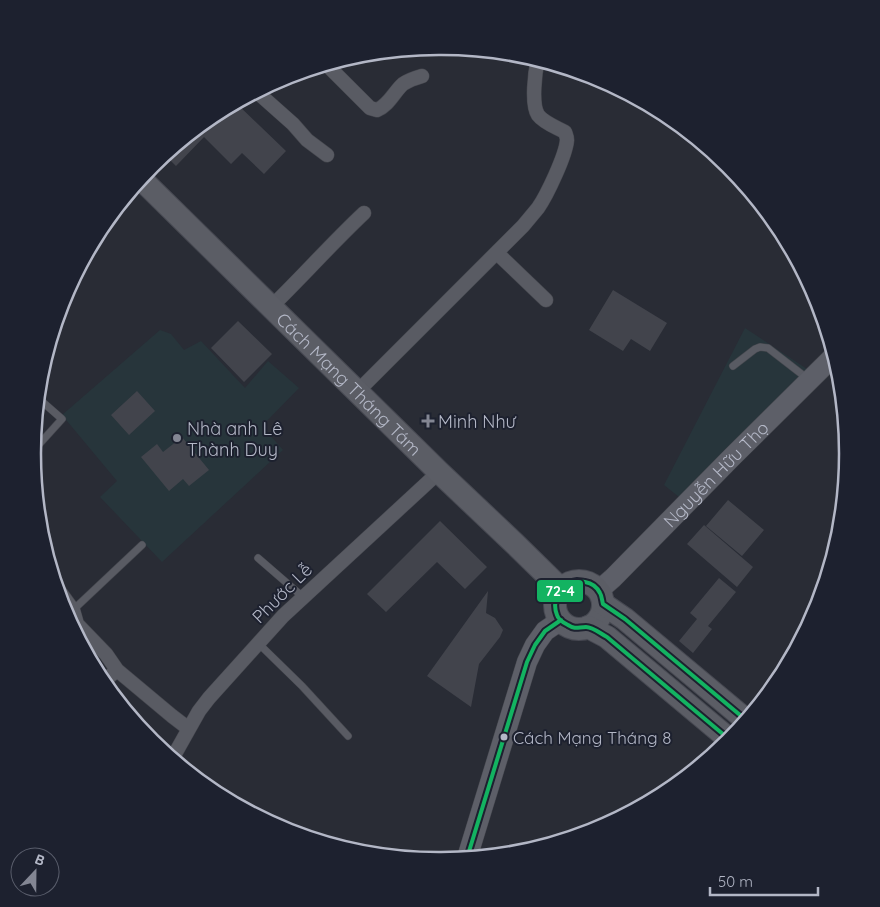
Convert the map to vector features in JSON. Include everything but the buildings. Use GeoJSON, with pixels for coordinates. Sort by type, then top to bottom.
{"type":"FeatureCollection","features":[{"type":"Feature","properties":{"kind":"main road","name":"Cách Mạng Tháng Tám"},"geometry":{"type":"LineString","coordinates":[[147,184],[357,392],[561,589]]}},
{"type":"Feature","properties":{"kind":"main road"},"geometry":{"type":"LineString","coordinates":[[601,597],[602,613],[596,622],[588,627],[573,628],[557,616],[555,599],[561,589],[571,582],[589,583],[625,619],[740,715]]}},
{"type":"Feature","properties":{"kind":"main road"},"geometry":{"type":"LineString","coordinates":[[588,627],[607,637],[723,734]]}},
{"type":"Feature","properties":{"kind":"street"},"geometry":{"type":"LineString","coordinates":[[357,392],[497,253],[538,207],[556,173],[567,138],[565,132],[546,122],[535,109],[537,67]]}},
{"type":"Feature","properties":{"kind":"street"},"geometry":{"type":"LineString","coordinates":[[332,70],[370,108],[377,110],[383,107],[402,85],[410,79],[422,76]]}},
{"type":"Feature","properties":{"kind":"street"},"geometry":{"type":"LineString","coordinates":[[262,97],[307,140],[327,156]]}},
{"type":"Feature","properties":{"kind":"street"},"geometry":{"type":"LineString","coordinates":[[271,307],[303,276],[337,238],[364,213]]}},
{"type":"Feature","properties":{"kind":"street"},"geometry":{"type":"LineString","coordinates":[[497,253],[546,300]]}},
{"type":"Feature","properties":{"kind":"street","name":"Nguyễn Hữu Thọ"},"geometry":{"type":"LineString","coordinates":[[601,597],[613,578],[828,362]]}},
{"type":"Feature","properties":{"kind":"street","name":"Phước Lễ"},"geometry":{"type":"LineString","coordinates":[[176,752],[209,698],[283,616],[439,472]]}},
{"type":"Feature","properties":{"kind":"street"},"geometry":{"type":"LineString","coordinates":[[469,851],[527,662],[535,645],[545,631],[560,620]]}},
{"type":"Feature","properties":{"kind":"street"},"geometry":{"type":"LineString","coordinates":[[81,629],[106,654],[117,670],[189,729]]}},
{"type":"Feature","properties":{"kind":"street"},"geometry":{"type":"LineString","coordinates":[[109,677],[117,670]]}},
{"type":"Feature","properties":{"kind":"lane"},"geometry":{"type":"LineString","coordinates":[[733,366],[755,349],[760,347],[768,348],[810,380]]}},
{"type":"Feature","properties":{"kind":"lane"},"geometry":{"type":"LineString","coordinates":[[41,442],[62,419],[45,404]]}},
{"type":"Feature","properties":{"kind":"lane"},"geometry":{"type":"LineString","coordinates":[[73,610],[142,545]]}},
{"type":"Feature","properties":{"kind":"lane"},"geometry":{"type":"LineString","coordinates":[[258,558],[303,597]]}},
{"type":"Feature","properties":{"kind":"lane"},"geometry":{"type":"LineString","coordinates":[[258,643],[302,686],[348,736]]}},
{"type":"Feature","properties":{"kind":"shaded area"},"geometry":{"type":"Polygon","coordinates":[[[745,328],[807,369],[679,497],[664,485],[745,328]]]}},
{"type":"Feature","properties":{"kind":"shaded area","name":"Nhà anh Lê Thành Duy"},"geometry":{"type":"Polygon","coordinates":[[[160,330],[171,334],[184,350],[201,341],[245,388],[268,361],[299,388],[262,426],[283,450],[162,562],[100,497],[117,481],[62,415],[160,330]]]}},
{"type":"Feature","properties":{"kind":"transit line","name":"72-4"},"geometry":{"type":"LineString","coordinates":[[723,734],[607,637],[589,627],[573,627],[560,619],[557,615],[555,604],[562,588],[571,582],[577,581],[594,586],[601,594],[603,604],[625,619],[740,715]]}},
{"type":"Feature","properties":{"kind":"transit line","name":"72-4"},"geometry":{"type":"LineString","coordinates":[[469,851],[527,662],[535,645],[545,631],[561,620]]}},
{"type":"Feature","properties":{"kind":"place","name":"Minh Như"},"geometry":{"type":"Point","coordinates":[428,421]}},
{"type":"Feature","properties":{"kind":"place","name":"Nhà anh Lê Thành Duy"},"geometry":{"type":"Point","coordinates":[177,438]}},
{"type":"Feature","properties":{"kind":"place","name":"Cách Mạng Tháng 8"},"geometry":{"type":"Point","coordinates":[504,737]}}]}
